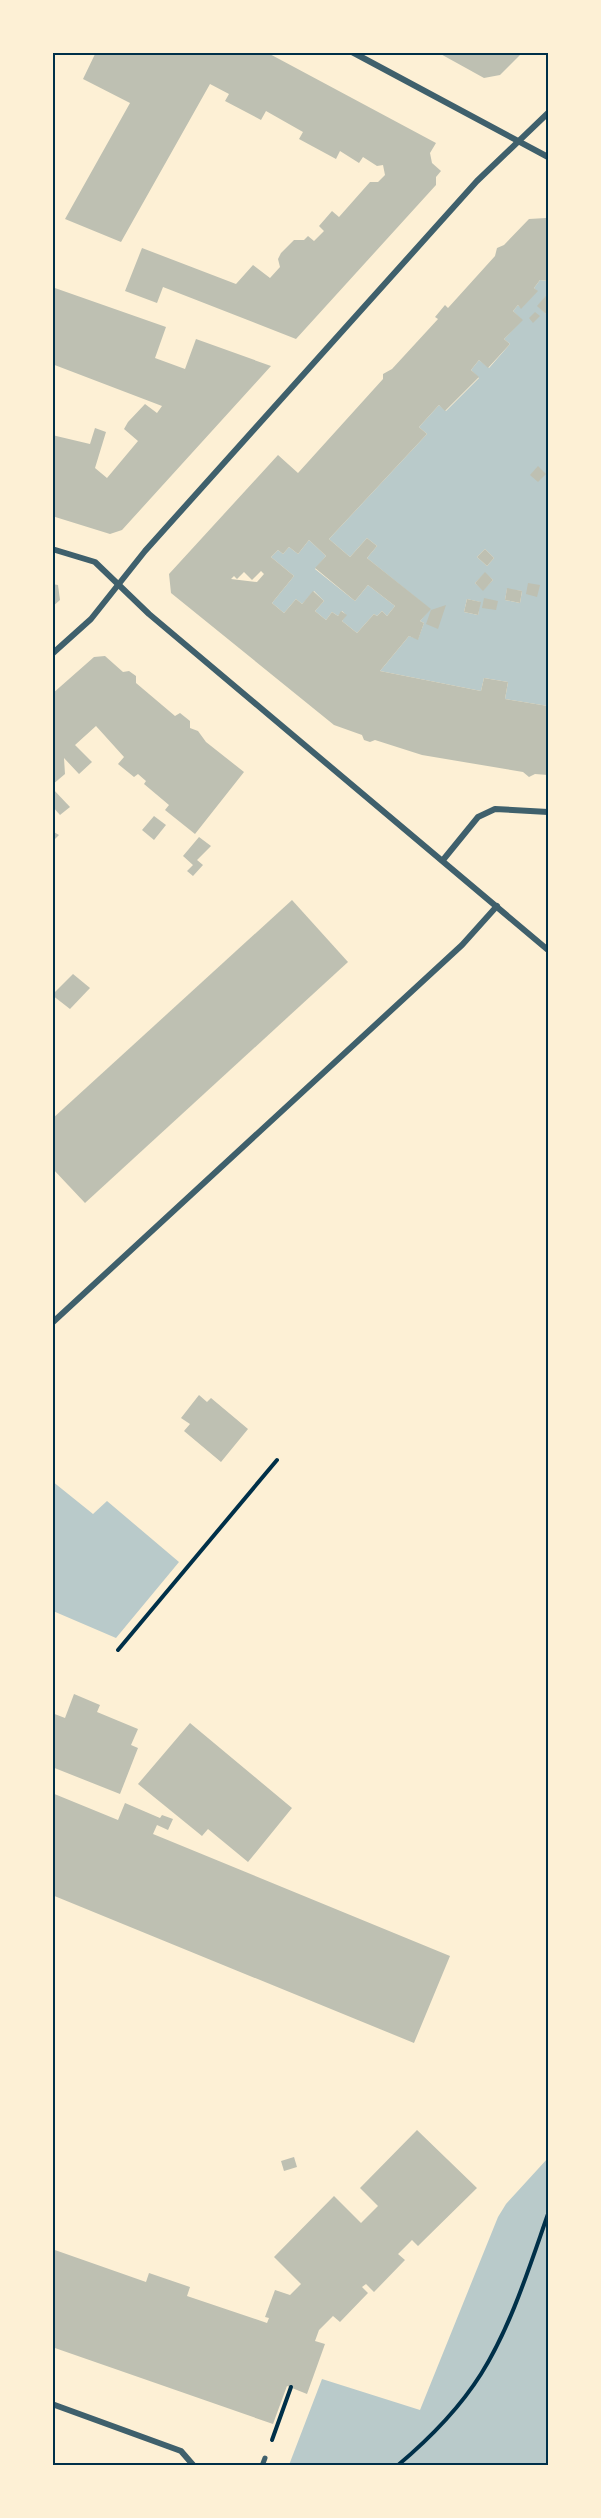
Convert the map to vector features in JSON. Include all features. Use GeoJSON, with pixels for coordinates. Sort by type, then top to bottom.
{"type":"FeatureCollection","features":[{"type":"Feature","properties":{"kind":"street"},"geometry":{"type":"LineString","coordinates":[[352,52],[549,157]]}},
{"type":"Feature","properties":{"kind":"street"},"geometry":{"type":"LineString","coordinates":[[52,654],[91,619],[340,330],[477,181],[549,113]]}},
{"type":"Feature","properties":{"kind":"street"},"geometry":{"type":"LineString","coordinates":[[52,549],[95,562],[149,614],[549,950]]}},
{"type":"Feature","properties":{"kind":"street"},"geometry":{"type":"LineString","coordinates":[[443,860],[478,817],[495,808],[549,812]]}},
{"type":"Feature","properties":{"kind":"street"},"geometry":{"type":"LineString","coordinates":[[52,1323],[462,945],[496,906]]}},
{"type":"Feature","properties":{"kind":"street"},"geometry":{"type":"LineString","coordinates":[[52,2404],[182,2451],[194,2466]]}},
{"type":"Feature","properties":{"kind":"street"},"geometry":{"type":"LineString","coordinates":[[262,2466],[265,2458]]}},
{"type":"Feature","properties":{"kind":"path"},"geometry":{"type":"LineString","coordinates":[[118,1650],[277,1460]]}},
{"type":"Feature","properties":{"kind":"path"},"geometry":{"type":"LineString","coordinates":[[397,2466],[454,2409],[481,2374],[514,2307],[549,2214]]}},
{"type":"Feature","properties":{"kind":"path"},"geometry":{"type":"LineString","coordinates":[[265,2458],[291,2387]]}},
{"type":"Feature","properties":{"kind":"shaded area"},"geometry":{"type":"Polygon","coordinates":[[[540,280],[548,281],[548,293],[538,306],[548,316],[548,419],[546,421],[548,425],[548,557],[546,564],[548,566],[548,706],[505,699],[508,682],[484,678],[481,691],[380,671],[409,636],[418,639],[424,623],[420,621],[430,609],[367,558],[377,546],[367,538],[350,557],[329,539],[427,434],[419,427],[439,405],[446,411],[479,378],[471,370],[479,360],[489,368],[510,344],[504,339],[522,320],[513,311],[518,305],[521,308],[537,291],[534,288],[540,280]],[[485,549],[477,557],[487,566],[494,558],[485,549]],[[485,573],[475,583],[483,590],[493,580],[485,573]],[[507,589],[505,600],[520,603],[522,591],[507,589]],[[467,599],[464,612],[478,615],[480,602],[467,599]]]}},
{"type":"Feature","properties":{"kind":"shaded area"},"geometry":{"type":"Polygon","coordinates":[[[309,540],[326,556],[315,569],[355,601],[368,585],[395,606],[387,616],[382,611],[377,616],[374,614],[357,633],[342,621],[346,615],[342,611],[338,616],[332,612],[326,620],[315,611],[324,601],[314,591],[302,604],[296,599],[284,613],[272,603],[294,576],[271,557],[278,550],[283,554],[289,547],[298,554],[309,540]]]}},
{"type":"Feature","properties":{"kind":"shaded area"},"geometry":{"type":"Polygon","coordinates":[[[52,1481],[93,1514],[107,1501],[179,1562],[116,1638],[53,1611],[52,1481]]]}},
{"type":"Feature","properties":{"kind":"shaded area"},"geometry":{"type":"Polygon","coordinates":[[[548,2158],[548,2465],[289,2465],[322,2379],[420,2410],[498,2217],[506,2204],[548,2158]]]}},
{"type":"Feature","properties":{"kind":"building"},"geometry":{"type":"Polygon","coordinates":[[[96,52],[266,52],[436,143],[430,153],[432,163],[441,171],[436,177],[436,185],[296,339],[163,287],[157,303],[125,291],[142,248],[236,284],[253,265],[270,278],[280,267],[278,259],[281,253],[294,240],[304,240],[308,236],[314,241],[324,231],[319,226],[332,211],[339,217],[370,182],[378,182],[385,175],[383,165],[377,166],[363,157],[359,163],[340,151],[336,159],[299,139],[303,132],[266,111],[261,120],[225,101],[229,94],[210,84],[121,242],[65,219],[130,103],[83,79],[96,52]]]}},
{"type":"Feature","properties":{"kind":"building"},"geometry":{"type":"Polygon","coordinates":[[[437,52],[523,52],[500,75],[484,78],[437,52]]]}},
{"type":"Feature","properties":{"kind":"building"},"geometry":{"type":"Polygon","coordinates":[[[546,218],[548,221],[548,281],[540,280],[534,288],[538,291],[521,309],[518,305],[513,311],[523,320],[504,339],[510,344],[488,368],[479,360],[471,370],[479,377],[445,411],[439,405],[419,427],[427,434],[329,539],[350,557],[367,538],[377,546],[367,558],[431,609],[420,621],[424,623],[418,640],[409,636],[380,671],[481,691],[484,678],[508,682],[505,699],[548,706],[548,775],[535,774],[529,777],[523,772],[422,755],[375,740],[370,742],[364,740],[362,735],[334,725],[171,593],[169,574],[278,455],[298,473],[383,379],[383,374],[392,369],[438,319],[435,317],[445,305],[448,308],[495,256],[497,248],[504,245],[529,219],[546,218]],[[309,540],[298,554],[289,547],[283,554],[278,550],[271,557],[294,576],[272,603],[284,613],[296,599],[302,604],[313,591],[324,601],[315,611],[326,620],[332,612],[338,616],[341,611],[347,615],[342,621],[357,633],[374,614],[377,616],[382,611],[387,616],[395,606],[368,585],[355,601],[315,568],[326,556],[309,540]],[[261,571],[252,580],[244,572],[237,579],[234,576],[231,579],[257,582],[264,574],[261,571]]]}},
{"type":"Feature","properties":{"kind":"building"},"geometry":{"type":"Polygon","coordinates":[[[52,287],[166,327],[155,358],[185,369],[196,339],[271,366],[122,530],[110,534],[52,516],[52,435],[90,444],[95,428],[106,432],[95,468],[107,478],[138,441],[124,429],[128,422],[145,404],[157,413],[162,406],[52,364],[52,287]]]}},
{"type":"Feature","properties":{"kind":"building"},"geometry":{"type":"Polygon","coordinates":[[[548,293],[548,316],[537,306],[548,293]]]}},
{"type":"Feature","properties":{"kind":"building"},"geometry":{"type":"Polygon","coordinates":[[[535,312],[540,316],[533,323],[529,318],[535,312]]]}},
{"type":"Feature","properties":{"kind":"building"},"geometry":{"type":"Polygon","coordinates":[[[538,466],[546,474],[538,482],[530,475],[538,466]]]}},
{"type":"Feature","properties":{"kind":"building"},"geometry":{"type":"Polygon","coordinates":[[[485,549],[494,558],[487,566],[477,557],[485,549]]]}},
{"type":"Feature","properties":{"kind":"building"},"geometry":{"type":"Polygon","coordinates":[[[485,572],[493,580],[483,591],[475,583],[485,572]]]}},
{"type":"Feature","properties":{"kind":"building"},"geometry":{"type":"Polygon","coordinates":[[[528,583],[540,585],[537,597],[526,594],[528,583]]]}},
{"type":"Feature","properties":{"kind":"building"},"geometry":{"type":"Polygon","coordinates":[[[52,584],[58,585],[60,600],[52,607],[52,584]]]}},
{"type":"Feature","properties":{"kind":"building"},"geometry":{"type":"Polygon","coordinates":[[[507,588],[522,591],[520,603],[505,600],[507,588]]]}},
{"type":"Feature","properties":{"kind":"building"},"geometry":{"type":"Polygon","coordinates":[[[484,598],[498,601],[496,610],[482,608],[484,598]]]}},
{"type":"Feature","properties":{"kind":"building"},"geometry":{"type":"Polygon","coordinates":[[[467,599],[481,602],[478,615],[464,612],[467,599]]]}},
{"type":"Feature","properties":{"kind":"building"},"geometry":{"type":"Polygon","coordinates":[[[446,605],[438,629],[426,624],[431,610],[446,605]]]}},
{"type":"Feature","properties":{"kind":"building"},"geometry":{"type":"Polygon","coordinates":[[[105,656],[123,672],[129,671],[136,676],[136,683],[175,716],[180,713],[190,721],[190,728],[198,731],[206,742],[244,772],[195,834],[165,810],[169,805],[144,784],[146,781],[138,774],[134,777],[118,764],[124,757],[96,726],[75,745],[92,762],[79,774],[64,758],[65,774],[52,785],[52,694],[94,657],[105,656]]]}},
{"type":"Feature","properties":{"kind":"building"},"geometry":{"type":"Polygon","coordinates":[[[52,788],[70,807],[60,815],[52,806],[52,788]]]}},
{"type":"Feature","properties":{"kind":"building"},"geometry":{"type":"Polygon","coordinates":[[[154,816],[166,825],[154,840],[142,830],[154,816]]]}},
{"type":"Feature","properties":{"kind":"building"},"geometry":{"type":"Polygon","coordinates":[[[52,831],[59,835],[52,842],[52,831]]]}},
{"type":"Feature","properties":{"kind":"building"},"geometry":{"type":"Polygon","coordinates":[[[199,837],[211,846],[197,860],[203,865],[193,876],[187,871],[193,865],[183,856],[199,837]]]}},
{"type":"Feature","properties":{"kind":"building"},"geometry":{"type":"Polygon","coordinates":[[[292,900],[348,962],[85,1203],[52,1168],[52,1119],[292,900]]]}},
{"type":"Feature","properties":{"kind":"building"},"geometry":{"type":"Polygon","coordinates":[[[73,974],[90,988],[70,1009],[52,995],[73,974]]]}},
{"type":"Feature","properties":{"kind":"building"},"geometry":{"type":"Polygon","coordinates":[[[199,1395],[207,1402],[211,1398],[248,1429],[221,1462],[184,1431],[190,1424],[181,1418],[199,1395]]]}},
{"type":"Feature","properties":{"kind":"building"},"geometry":{"type":"Polygon","coordinates":[[[74,1694],[100,1705],[97,1712],[138,1729],[131,1745],[138,1748],[120,1794],[52,1767],[52,1713],[65,1718],[74,1694]]]}},
{"type":"Feature","properties":{"kind":"building"},"geometry":{"type":"Polygon","coordinates":[[[190,1723],[292,1808],[248,1862],[208,1829],[202,1836],[138,1784],[190,1723]]]}},
{"type":"Feature","properties":{"kind":"building"},"geometry":{"type":"Polygon","coordinates":[[[52,1793],[118,1820],[125,1803],[160,1818],[162,1815],[173,1819],[168,1830],[157,1825],[153,1834],[450,1956],[414,2043],[52,1895],[52,1793]]]}},
{"type":"Feature","properties":{"kind":"building"},"geometry":{"type":"Polygon","coordinates":[[[417,2130],[477,2188],[418,2246],[412,2240],[398,2254],[405,2260],[374,2292],[366,2284],[362,2287],[368,2293],[340,2322],[333,2316],[319,2330],[315,2341],[325,2344],[307,2394],[287,2386],[273,2424],[52,2347],[52,2249],[146,2282],[149,2273],[190,2287],[187,2296],[267,2323],[269,2318],[265,2317],[275,2290],[290,2295],[301,2284],[274,2257],[334,2196],[361,2223],[378,2206],[360,2188],[417,2130]]]}},
{"type":"Feature","properties":{"kind":"building"},"geometry":{"type":"Polygon","coordinates":[[[294,2157],[297,2167],[284,2171],[281,2161],[294,2157]]]}}]}
